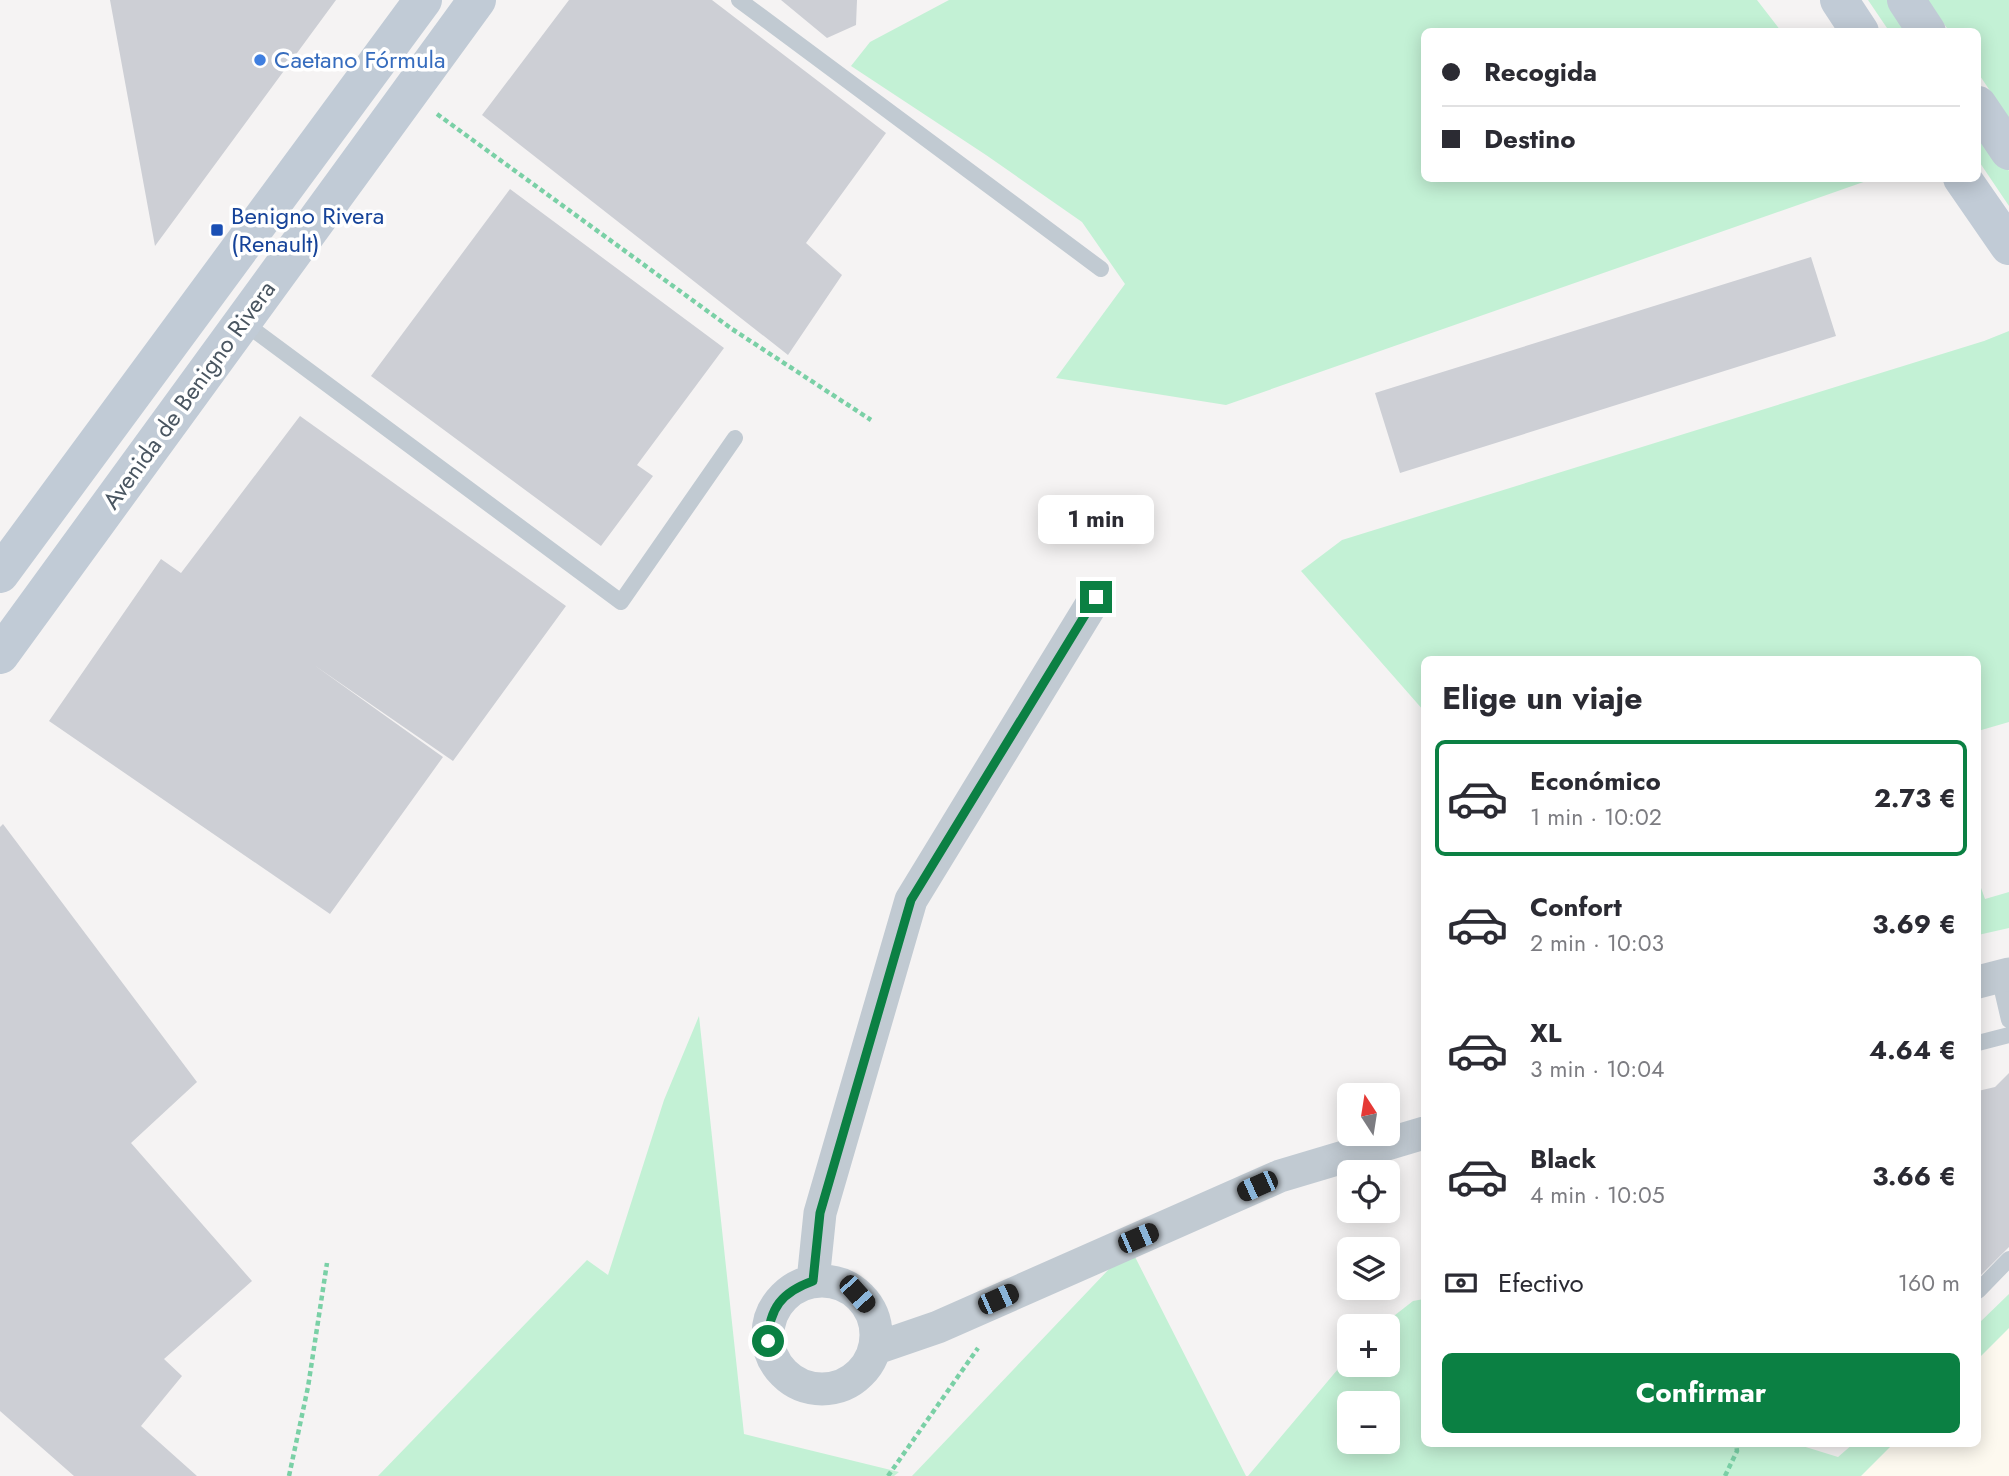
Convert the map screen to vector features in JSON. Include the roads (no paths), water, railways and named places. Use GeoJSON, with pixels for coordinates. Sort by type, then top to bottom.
{"type":"FeatureCollection","features":[{"type":"Feature","properties":{"kind":"main road","name":"Avenida de Benigno Rivera"},"geometry":{"type":"LineString","coordinates":[[0,574],[423,0]]}},
{"type":"Feature","properties":{"kind":"main road","name":"Avenida de Benigno Rivera"},"geometry":{"type":"LineString","coordinates":[[0,655],[477,0]]}},
{"type":"Feature","properties":{"kind":"main road"},"geometry":{"type":"LineString","coordinates":[[1839,0],[1857,28]]}},
{"type":"Feature","properties":{"kind":"main road"},"geometry":{"type":"LineString","coordinates":[[1906,0],[1924,28]]}},
{"type":"Feature","properties":{"kind":"main road"},"geometry":{"type":"LineString","coordinates":[[1981,109],[2009,151]]}},
{"type":"Feature","properties":{"kind":"main road"},"geometry":{"type":"LineString","coordinates":[[1965,182],[2009,246]]}},
{"type":"Feature","properties":{"kind":"street"},"geometry":{"type":"LineString","coordinates":[[813,1281],[820,1213],[911,900],[1096,597]]}},
{"type":"Feature","properties":{"kind":"street"},"geometry":{"type":"LineString","coordinates":[[874,1349],[938,1326],[1280,1176],[1421,1134]]}},
{"type":"Feature","properties":{"kind":"street"},"geometry":{"type":"LineString","coordinates":[[813,1281],[844,1285],[862,1299],[874,1319],[874,1349],[867,1364],[856,1377],[842,1385],[809,1388],[781,1371],[772,1357],[768,1325],[774,1309],[784,1296],[797,1286],[813,1281]]}},
{"type":"Feature","properties":{"kind":"lane"},"geometry":{"type":"LineString","coordinates":[[739,0],[1101,269]]}},
{"type":"Feature","properties":{"kind":"lane"},"geometry":{"type":"LineString","coordinates":[[242,322],[621,602],[735,438]]}},
{"type":"Feature","properties":{"kind":"lane"},"geometry":{"type":"LineString","coordinates":[[1995,977],[2009,1020]]}},
{"type":"Feature","properties":{"kind":"lane"},"geometry":{"type":"LineString","coordinates":[[1981,1042],[2009,1035]]}},
{"type":"Feature","properties":{"kind":"lane"},"geometry":{"type":"LineString","coordinates":[[1981,1288],[2009,1259]]}},
{"type":"Feature","properties":{"kind":"place","name":"Caetano Fórmula"},"geometry":{"type":"Point","coordinates":[260,60]}},
{"type":"Feature","properties":{"kind":"place","name":"Benigno Rivera (Renault)"},"geometry":{"type":"Point","coordinates":[217,230]}}]}
